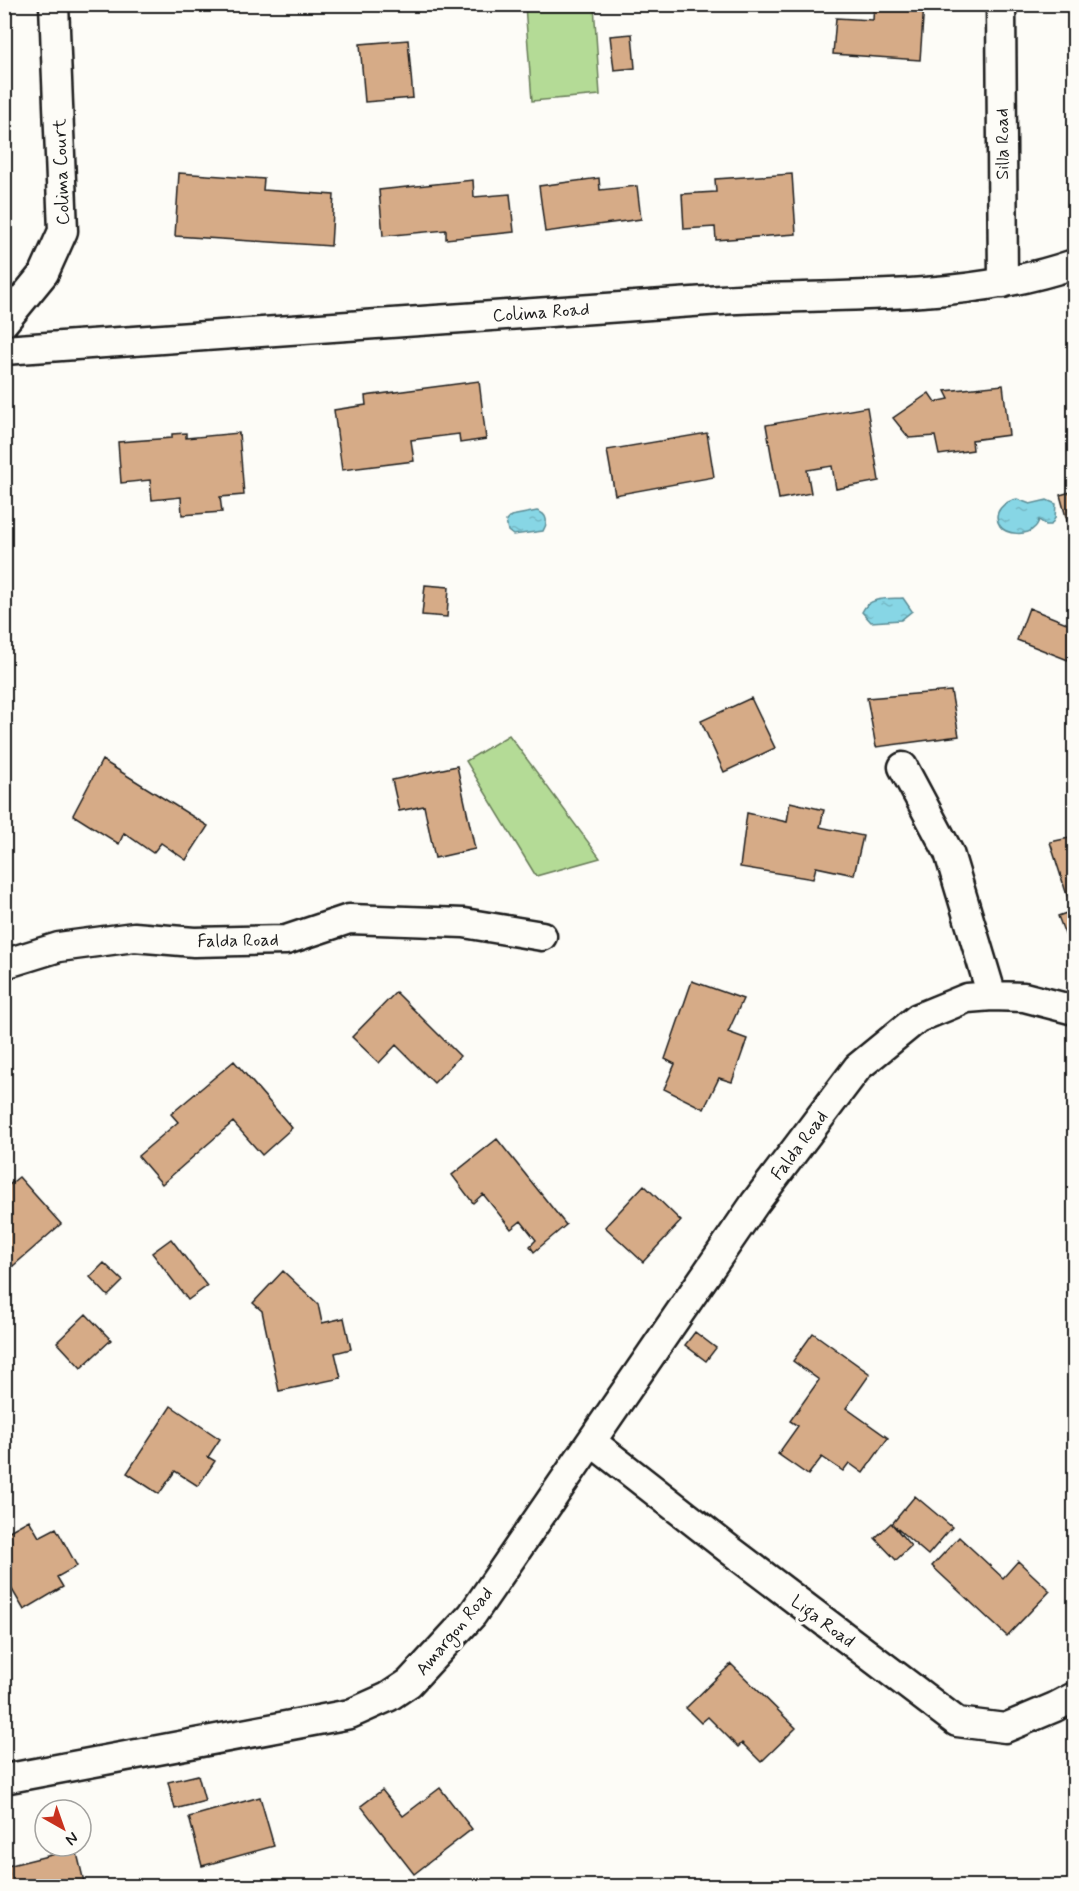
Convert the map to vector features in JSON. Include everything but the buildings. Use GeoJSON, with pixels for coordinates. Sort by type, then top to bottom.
{"type":"FeatureCollection","features":[{"type":"Feature","properties":{"kind":"street","name":"Colima Court"},"geometry":{"type":"LineString","coordinates":[[4,322],[44,273],[63,231],[54,4]]}},
{"type":"Feature","properties":{"kind":"street","name":"Silla Road"},"geometry":{"type":"LineString","coordinates":[[1001,4],[1003,283]]}},
{"type":"Feature","properties":{"kind":"street","name":"Colima Road"},"geometry":{"type":"LineString","coordinates":[[4,350],[744,299],[973,288],[1003,283],[1074,264]]}},
{"type":"Feature","properties":{"kind":"street"},"geometry":{"type":"LineString","coordinates":[[903,767],[949,853],[992,996]]}},
{"type":"Feature","properties":{"kind":"street","name":"Falda Road"},"geometry":{"type":"LineString","coordinates":[[4,964],[59,947],[134,937],[194,942],[286,940],[349,919],[464,923],[542,936]]}},
{"type":"Feature","properties":{"kind":"street","name":"Falda Road"},"geometry":{"type":"LineString","coordinates":[[652,1351],[755,1203],[858,1067],[918,1018],[967,998],[992,996],[1024,998],[1074,1010]]}},
{"type":"Feature","properties":{"kind":"street","name":"Amargon Road"},"geometry":{"type":"LineString","coordinates":[[4,1779],[350,1714],[388,1697],[409,1683],[472,1615],[652,1351]]}},
{"type":"Feature","properties":{"kind":"street","name":"Liga Road"},"geometry":{"type":"LineString","coordinates":[[592,1442],[957,1722],[1005,1728],[1055,1707],[1074,1696]]}},
{"type":"Feature","properties":{"kind":"green space"},"geometry":{"type":"Polygon","coordinates":[[[525,5],[594,5],[600,95],[532,101],[525,5]]]}},
{"type":"Feature","properties":{"kind":"green space"},"geometry":{"type":"Polygon","coordinates":[[[509,735],[600,858],[536,876],[466,761],[509,735]]]}},
{"type":"Feature","properties":{"kind":"water"},"geometry":{"type":"Polygon","coordinates":[[[1017,499],[1030,504],[1047,500],[1056,504],[1055,518],[1051,525],[1046,525],[1039,520],[1031,531],[1027,532],[1012,533],[1003,529],[998,521],[998,512],[1008,502],[1017,499]]]}},
{"type":"Feature","properties":{"kind":"water"},"geometry":{"type":"Polygon","coordinates":[[[537,511],[546,519],[543,531],[513,535],[508,531],[506,521],[511,516],[537,511]]]}},
{"type":"Feature","properties":{"kind":"water"},"geometry":{"type":"Polygon","coordinates":[[[903,598],[912,611],[901,620],[871,622],[862,612],[869,603],[874,601],[903,598]]]}}]}
